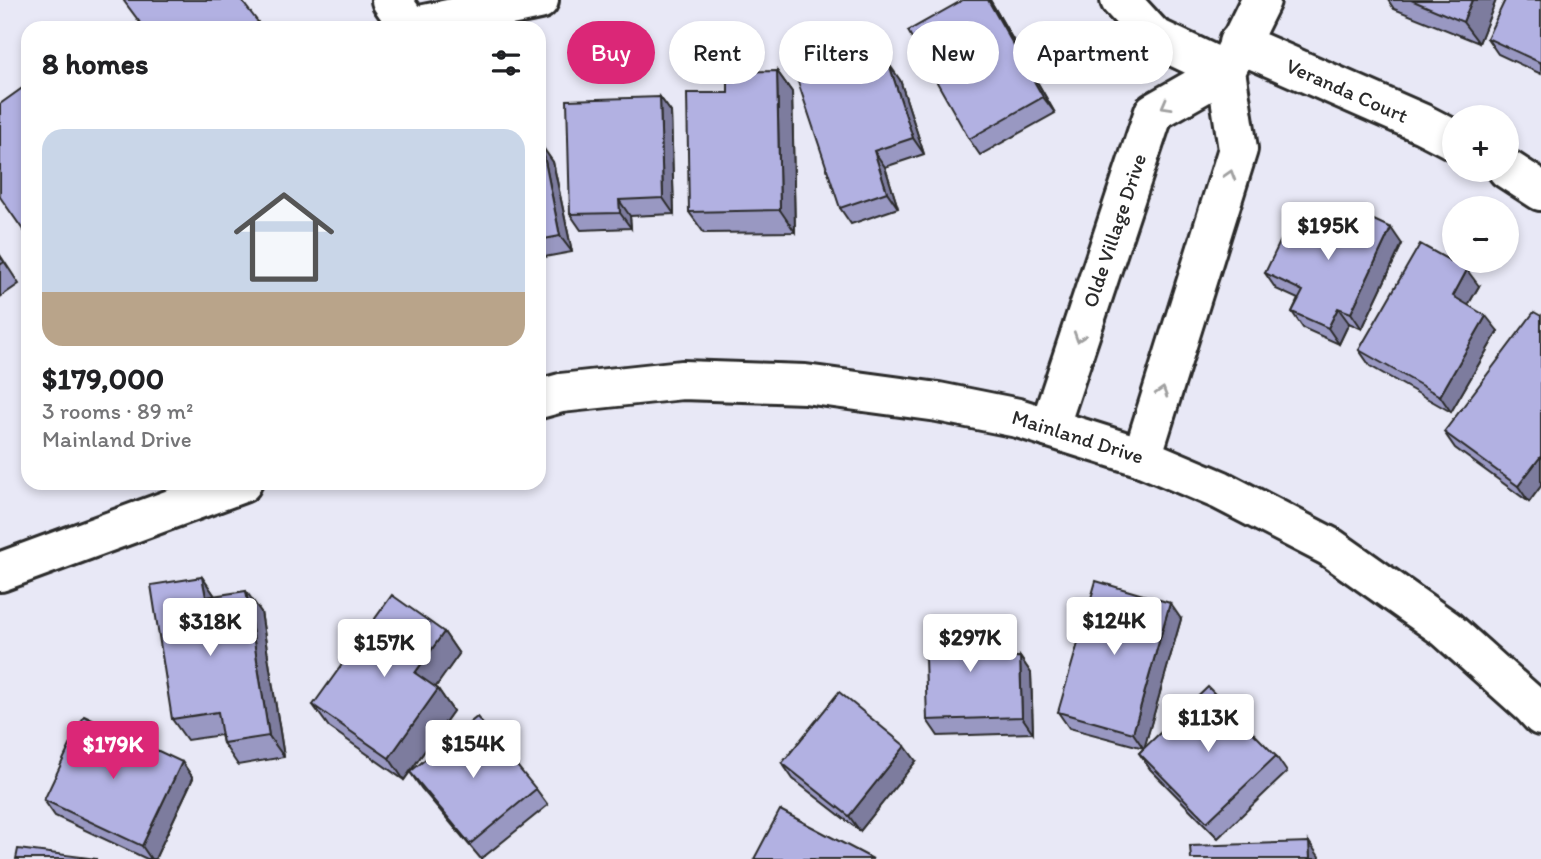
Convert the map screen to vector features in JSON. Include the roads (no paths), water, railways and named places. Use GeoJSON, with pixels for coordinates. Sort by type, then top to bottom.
{"type":"FeatureCollection","features":[{"type":"Feature","properties":{"kind":"street"},"geometry":{"type":"LineString","coordinates":[[391,0],[406,21]]}},
{"type":"Feature","properties":{"kind":"street"},"geometry":{"type":"LineString","coordinates":[[439,21],[539,0]]}},
{"type":"Feature","properties":{"kind":"street","name":"Veranda Court"},"geometry":{"type":"LineString","coordinates":[[1120,0],[1154,37],[1232,57],[1423,124],[1442,134]]}},
{"type":"Feature","properties":{"kind":"street"},"geometry":{"type":"LineString","coordinates":[[1142,457],[1238,149],[1232,57],[1261,0]]}},
{"type":"Feature","properties":{"kind":"street","name":"Olde Village Drive"},"geometry":{"type":"LineString","coordinates":[[1049,428],[1154,112],[1232,57]]}},
{"type":"Feature","properties":{"kind":"street"},"geometry":{"type":"LineString","coordinates":[[1519,177],[1541,191]]}},
{"type":"Feature","properties":{"kind":"street","name":"Mainland Drive"},"geometry":{"type":"LineString","coordinates":[[546,397],[561,393],[682,380],[805,384],[938,402],[1018,418],[1142,457],[1220,490],[1330,547],[1446,629],[1541,716]]}},
{"type":"Feature","properties":{"kind":"street"},"geometry":{"type":"LineString","coordinates":[[0,572],[223,490]]}}]}
